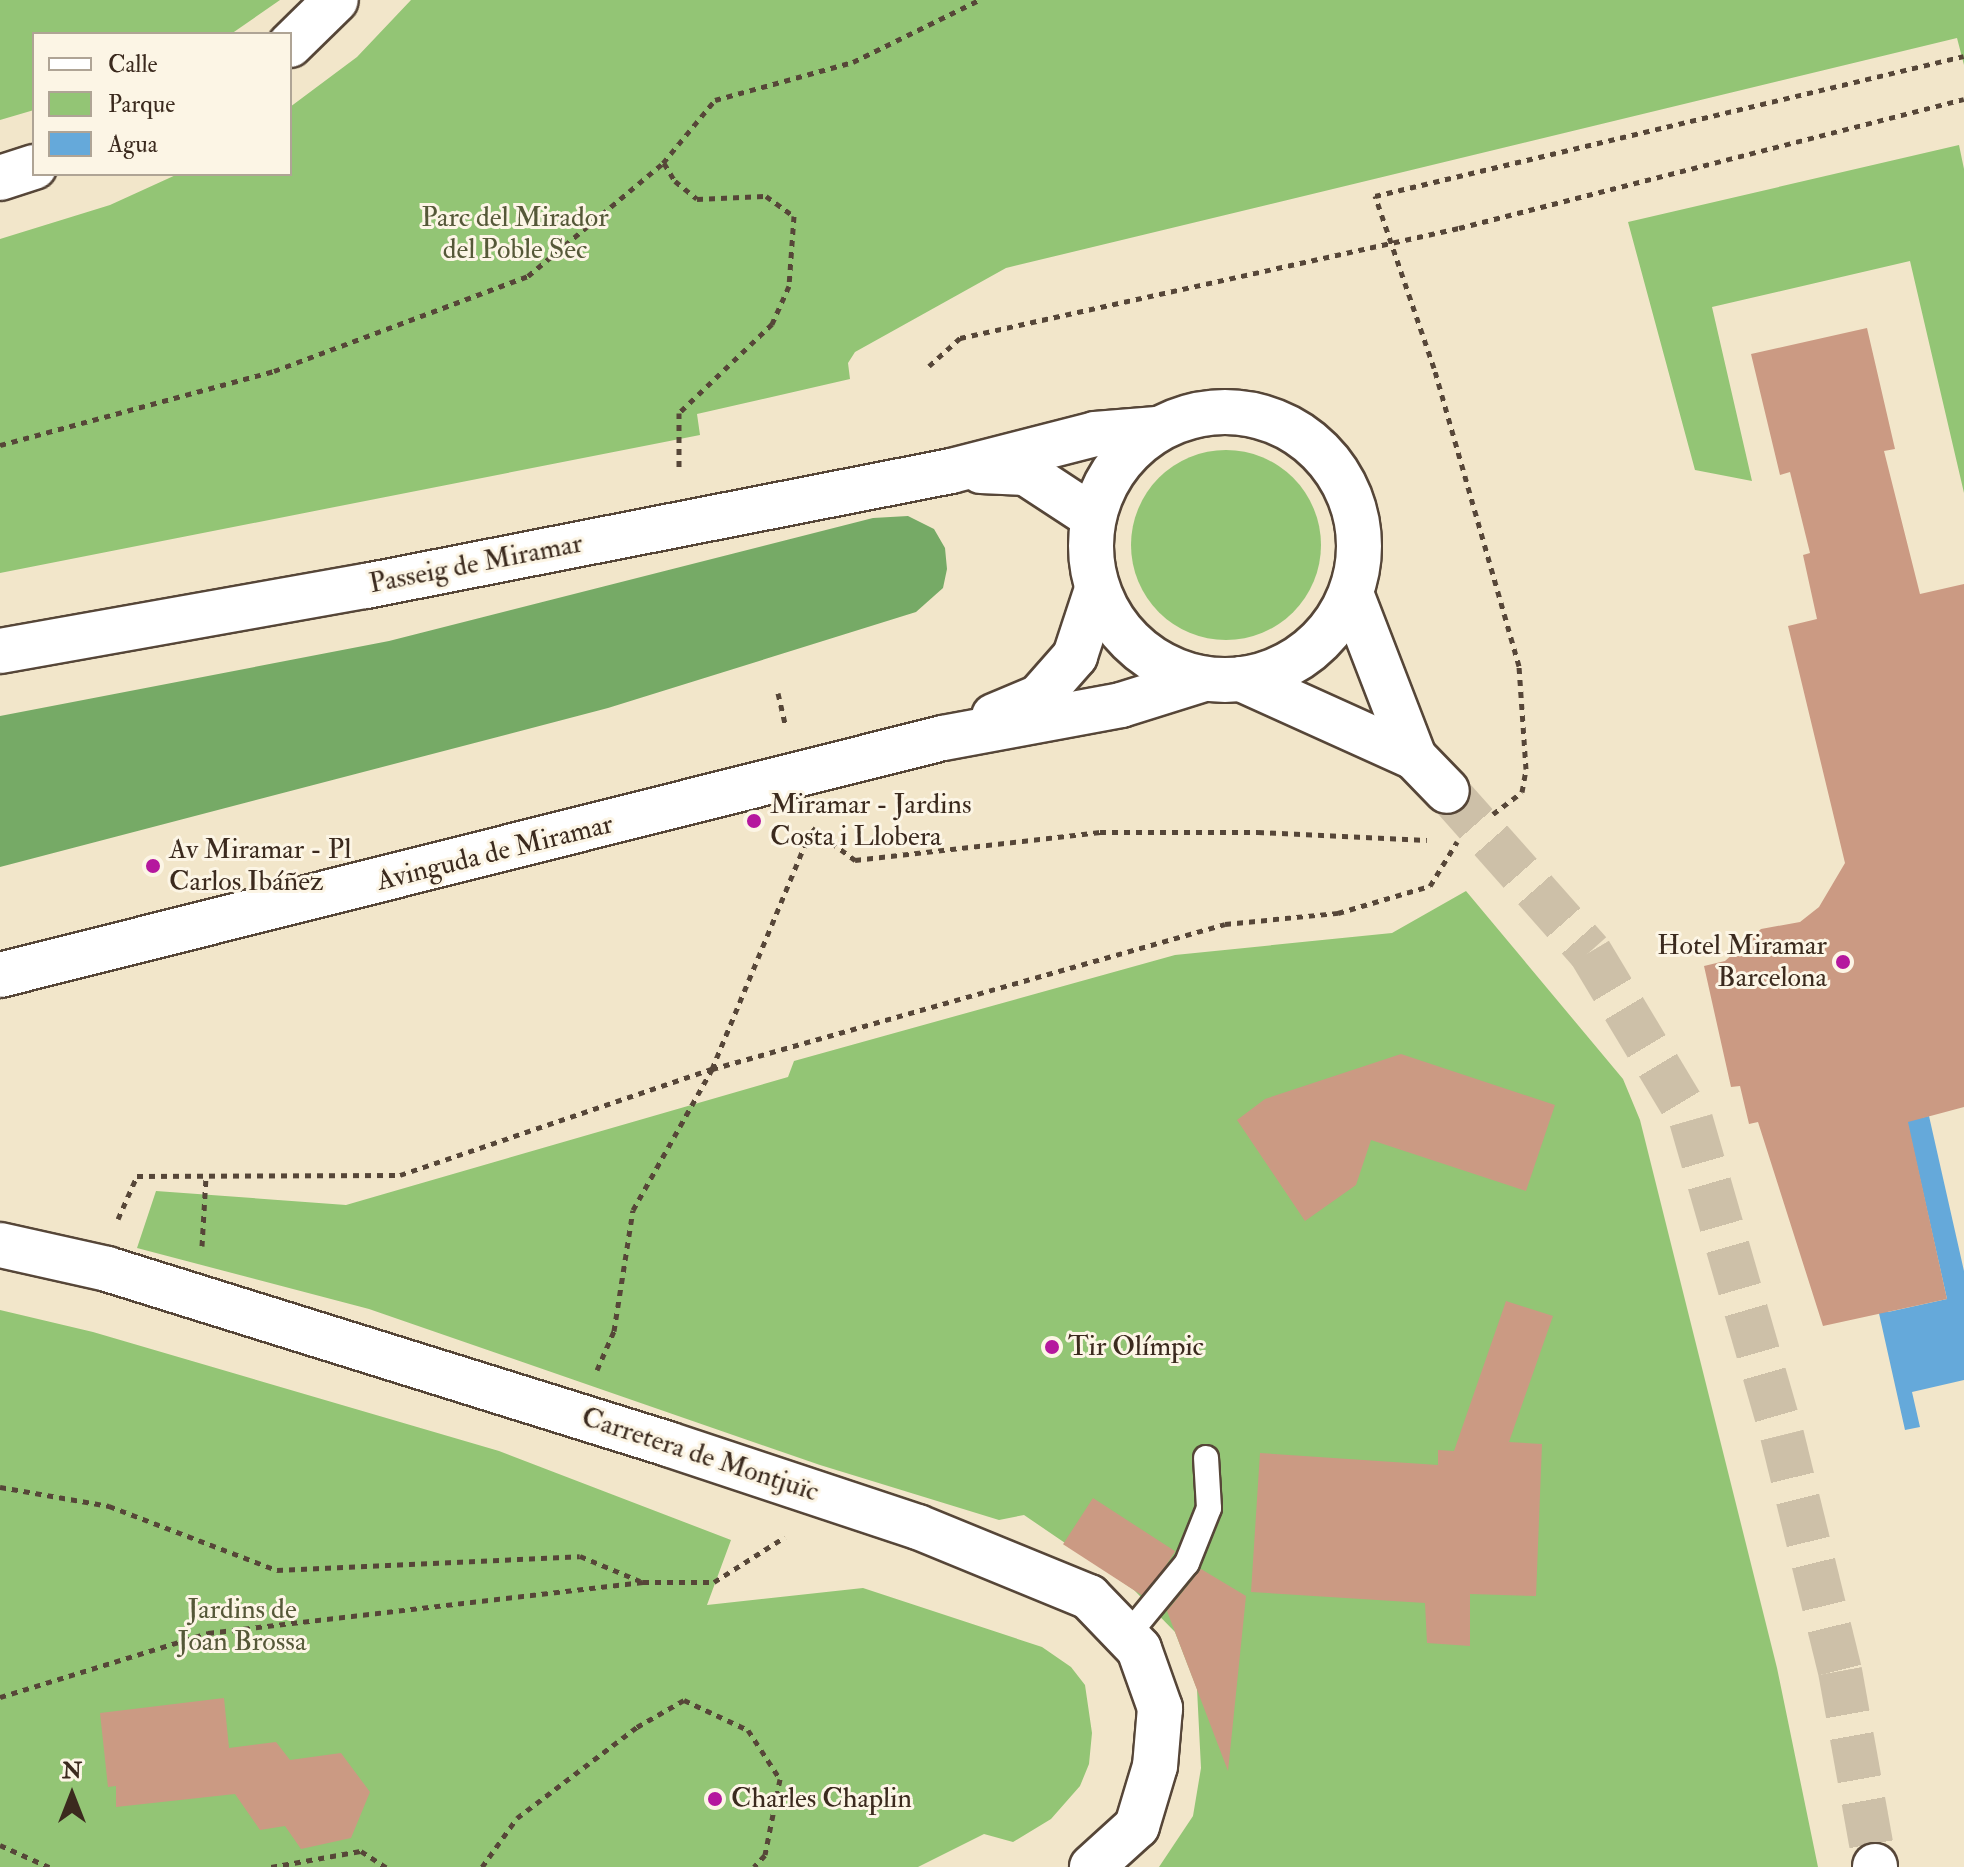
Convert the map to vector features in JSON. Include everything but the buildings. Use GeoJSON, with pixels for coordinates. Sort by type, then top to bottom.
{"type":"FeatureCollection","features":[{"type":"Feature","properties":{"kind":"street"},"geometry":{"type":"LineString","coordinates":[[292,43],[336,0]]}},
{"type":"Feature","properties":{"kind":"street"},"geometry":{"type":"LineString","coordinates":[[0,178],[32,168]]}},
{"type":"Feature","properties":{"kind":"street"},"geometry":{"type":"LineString","coordinates":[[1222,679],[1278,671],[1309,653],[1335,627],[1352,596],[1361,553],[1357,511],[1339,472],[1309,440],[1273,420],[1234,411],[1194,415],[1157,429],[1127,452],[1106,482],[1093,517],[1090,553],[1097,589],[1114,621],[1139,649],[1222,679],[1414,757]]}},
{"type":"Feature","properties":{"kind":"street","name":"Passeig de Miramar"},"geometry":{"type":"LineString","coordinates":[[0,651],[366,586],[951,471],[1095,434],[1157,429]]}},
{"type":"Feature","properties":{"kind":"street","name":"Passeig de Miramar"},"geometry":{"type":"LineString","coordinates":[[951,471],[1026,473],[1093,517]]}},
{"type":"Feature","properties":{"kind":"street","name":"Avinguda de Miramar"},"geometry":{"type":"LineString","coordinates":[[943,738],[1039,697],[1075,656],[1097,589]]}},
{"type":"Feature","properties":{"kind":"street"},"geometry":{"type":"LineString","coordinates":[[1352,596],[1414,757],[1447,791]]}},
{"type":"Feature","properties":{"kind":"street","name":"Avinguda de Miramar"},"geometry":{"type":"LineString","coordinates":[[0,975],[943,738],[1121,705],[1222,679]]}},
{"type":"Feature","properties":{"kind":"street","name":"Carretera de Montjuïc"},"geometry":{"type":"LineString","coordinates":[[0,1245],[107,1269],[614,1427],[831,1498],[1089,1597],[1139,1649],[1160,1708],[1155,1766],[1137,1826],[1092,1867]]}},
{"type":"Feature","properties":{"kind":"lane"},"geometry":{"type":"LineString","coordinates":[[1127,1636],[1187,1563],[1209,1508],[1206,1458]]}},
{"type":"Feature","properties":{"kind":"path"},"geometry":{"type":"LineString","coordinates":[[0,445],[274,371],[528,276],[663,163],[715,100],[853,62],[979,0]]}},
{"type":"Feature","properties":{"kind":"path"},"geometry":{"type":"LineString","coordinates":[[1489,817],[1522,792],[1526,769],[1519,666],[1434,368],[1375,196],[1964,56]]}},
{"type":"Feature","properties":{"kind":"path"},"geometry":{"type":"LineString","coordinates":[[929,366],[960,338],[1389,242],[1964,99]]}},
{"type":"Feature","properties":{"kind":"path"},"geometry":{"type":"LineString","coordinates":[[663,163],[675,181],[697,199],[766,196],[794,216],[784,299],[772,324],[679,413],[679,470]]}},
{"type":"Feature","properties":{"kind":"path"},"geometry":{"type":"LineString","coordinates":[[778,693],[789,740]]}},
{"type":"Feature","properties":{"kind":"path"},"geometry":{"type":"LineString","coordinates":[[614,1427],[590,1385],[614,1331],[633,1210],[712,1069],[812,828],[855,860],[1100,832],[1258,832],[1456,842]]}},
{"type":"Feature","properties":{"kind":"path"},"geometry":{"type":"LineString","coordinates":[[113,1231],[137,1176],[400,1175],[712,1069],[1225,924],[1338,913],[1430,886],[1456,842],[1467,834]]}},
{"type":"Feature","properties":{"kind":"path"},"geometry":{"type":"LineString","coordinates":[[202,1254],[206,1176]]}},
{"type":"Feature","properties":{"kind":"path"},"geometry":{"type":"LineString","coordinates":[[0,1487],[109,1506],[277,1570],[580,1556],[643,1582]]}},
{"type":"Feature","properties":{"kind":"path"},"geometry":{"type":"LineString","coordinates":[[0,1697],[208,1633],[643,1582],[714,1582],[780,1542],[831,1498]]}},
{"type":"Feature","properties":{"kind":"path"},"geometry":{"type":"LineString","coordinates":[[482,1867],[517,1818],[637,1727],[684,1700],[748,1730],[780,1779],[765,1855],[754,1867]]}},
{"type":"Feature","properties":{"kind":"path"},"geometry":{"type":"LineString","coordinates":[[0,1845],[49,1867]]}},
{"type":"Feature","properties":{"kind":"path"},"geometry":{"type":"LineString","coordinates":[[271,1867],[361,1851],[386,1867]]}},
{"type":"Feature","properties":{"kind":"green space"},"geometry":{"type":"Polygon","coordinates":[[[0,0],[280,0],[234,32],[32,32],[32,111],[0,120],[0,0]]]}},
{"type":"Feature","properties":{"kind":"green space","name":"Parc del Mirador del Poble Sec"},"geometry":{"type":"Polygon","coordinates":[[[411,0],[1964,0],[1964,65],[1957,38],[1006,268],[855,352],[848,363],[850,379],[697,414],[700,435],[0,573],[0,239],[110,205],[174,176],[292,176],[292,106],[357,57],[411,0]]]}},
{"type":"Feature","properties":{"kind":"green space"},"geometry":{"type":"Polygon","coordinates":[[[1959,145],[1964,169],[1964,493],[1910,261],[1712,307],[1752,481],[1695,470],[1628,222],[1959,145]]]}},
{"type":"Feature","properties":{"kind":"green space"},"geometry":{"type":"Polygon","coordinates":[[[1226,450],[1262,458],[1279,466],[1293,478],[1305,492],[1313,509],[1321,545],[1313,581],[1305,598],[1293,612],[1279,624],[1262,632],[1226,640],[1190,632],[1173,624],[1159,612],[1147,598],[1139,581],[1131,545],[1139,509],[1147,492],[1159,478],[1173,466],[1190,458],[1226,450]]]}},
{"type":"Feature","properties":{"kind":"green space"},"geometry":{"type":"Polygon","coordinates":[[[908,516],[934,529],[945,548],[947,569],[943,588],[916,612],[608,708],[0,867],[0,716],[389,641],[873,518],[908,516]]]}},
{"type":"Feature","properties":{"kind":"green space","name":"Tir Olímpic"},"geometry":{"type":"Polygon","coordinates":[[[1466,891],[1623,1079],[1640,1120],[1777,1668],[1818,1867],[1159,1867],[1193,1816],[1201,1768],[1197,1689],[1175,1632],[1134,1590],[1024,1515],[999,1520],[820,1465],[369,1309],[137,1248],[156,1191],[346,1205],[788,1077],[794,1061],[1175,955],[1392,933],[1466,891]]]}},
{"type":"Feature","properties":{"kind":"green space","name":"Jardins de Joan Brossa"},"geometry":{"type":"Polygon","coordinates":[[[0,1310],[93,1332],[499,1451],[731,1540],[707,1605],[863,1588],[1042,1647],[1071,1667],[1085,1685],[1092,1733],[1089,1764],[1080,1786],[1051,1819],[1013,1842],[984,1834],[918,1867],[0,1867],[0,1310]]]}},
{"type":"Feature","properties":{"kind":"water"},"geometry":{"type":"Polygon","coordinates":[[[1929,1116],[1964,1271],[1964,1380],[1912,1392],[1920,1427],[1905,1430],[1870,1273],[1888,1312],[1947,1299],[1907,1121],[1929,1116]]]}},
{"type":"Feature","properties":{"kind":"tunnel"},"geometry":{"type":"LineString","coordinates":[[1447,791],[1590,952],[1691,1120],[1782,1435],[1840,1671],[1875,1866]]}},
{"type":"Feature","properties":{"kind":"place","name":"Miramar - Jardins Costa i Llobera"},"geometry":{"type":"Point","coordinates":[754,821]}},
{"type":"Feature","properties":{"kind":"place","name":"Av Miramar - Pl Carlos Ibáñez"},"geometry":{"type":"Point","coordinates":[153,866]}},
{"type":"Feature","properties":{"kind":"place","name":"Hotel Miramar Barcelona"},"geometry":{"type":"Point","coordinates":[1843,962]}},
{"type":"Feature","properties":{"kind":"place","name":"Tir Olímpic"},"geometry":{"type":"Point","coordinates":[1052,1347]}},
{"type":"Feature","properties":{"kind":"place","name":"Charles Chaplin"},"geometry":{"type":"Point","coordinates":[715,1799]}}]}
